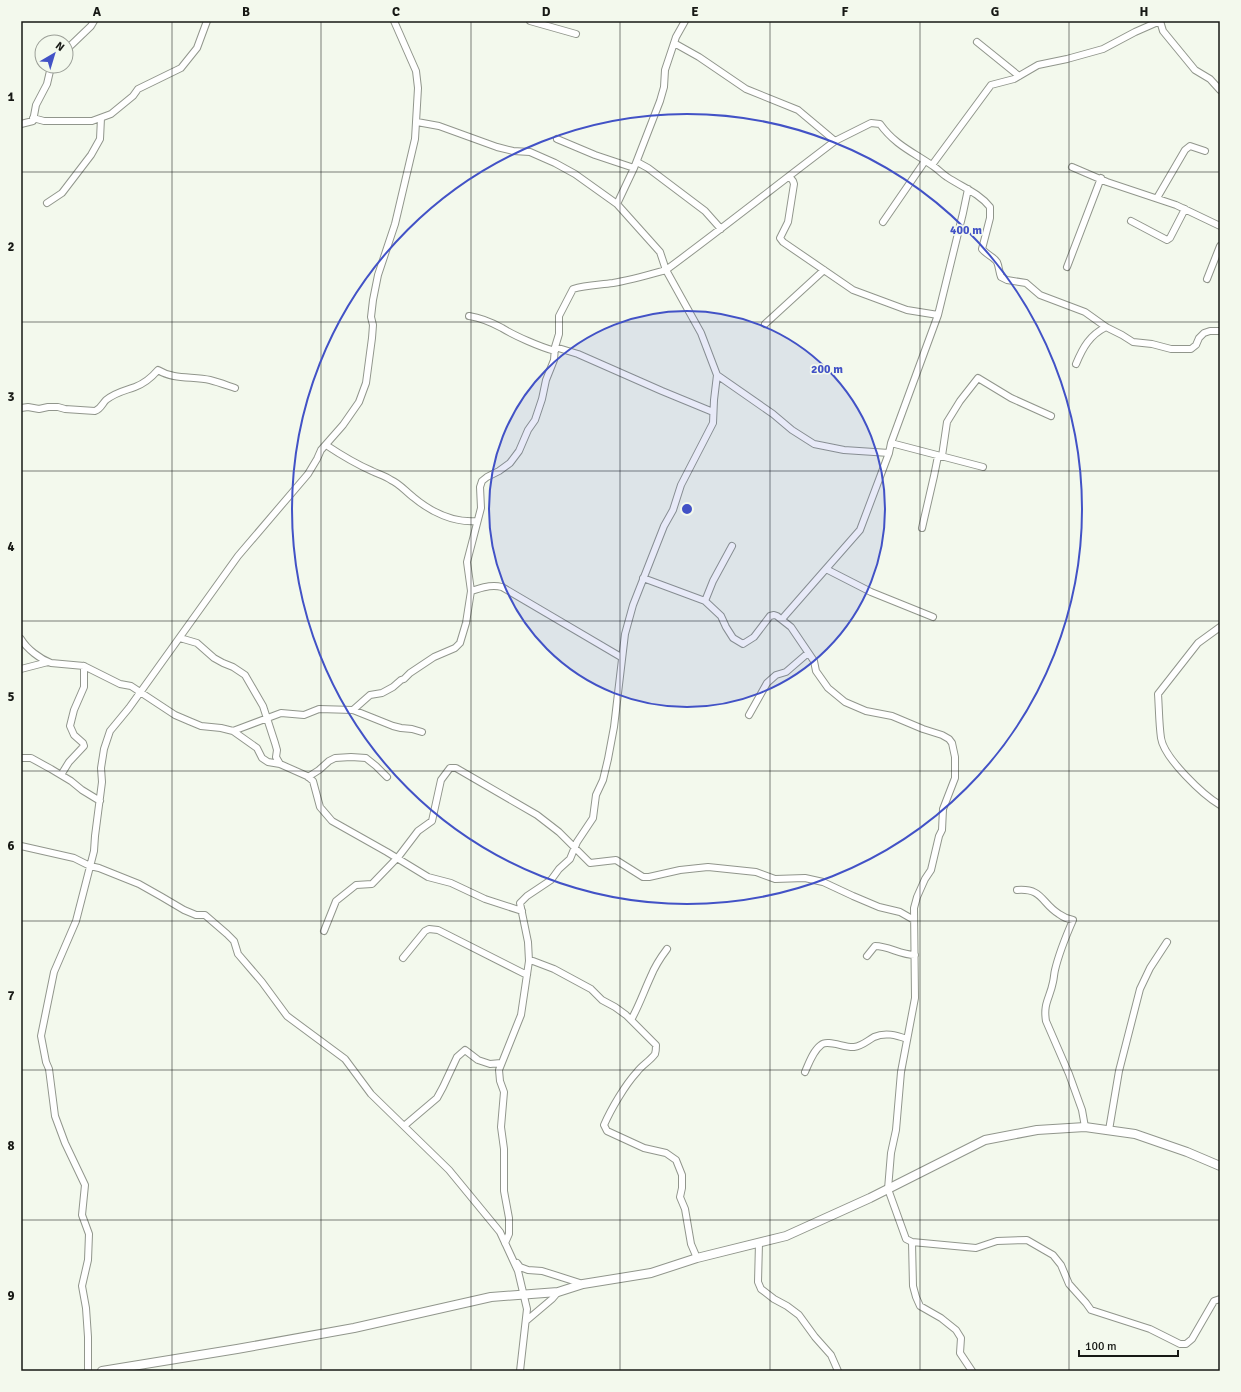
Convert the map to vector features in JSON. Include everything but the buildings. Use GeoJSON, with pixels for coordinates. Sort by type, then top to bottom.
{"type":"FeatureCollection","features":[{"type":"Feature","properties":{"kind":"street"},"geometry":{"type":"LineString","coordinates":[[74,42],[94,21]]}},
{"type":"Feature","properties":{"kind":"street"},"geometry":{"type":"LineString","coordinates":[[33,118],[44,121],[92,121],[111,114],[138,89],[181,68],[197,48],[207,21]]}},
{"type":"Feature","properties":{"kind":"street"},"geometry":{"type":"LineString","coordinates":[[88,1371],[86,1308],[82,1286],[88,1260],[89,1234],[82,1215],[85,1185],[64,1143],[55,1116],[49,1069],[46,1062],[41,1036],[54,972],[76,921],[94,851],[102,782],[101,768],[104,748],[110,732],[180,638],[238,556],[308,474],[321,450],[359,402],[366,383],[373,325],[371,317],[378,275],[395,224],[417,122],[418,88],[416,71],[394,21]]}},
{"type":"Feature","properties":{"kind":"street"},"geometry":{"type":"LineString","coordinates":[[530,21],[576,34]]}},
{"type":"Feature","properties":{"kind":"street"},"geometry":{"type":"LineString","coordinates":[[617,204],[636,165],[660,101],[664,87],[665,70],[676,37],[685,21]]}},
{"type":"Feature","properties":{"kind":"street"},"geometry":{"type":"LineString","coordinates":[[932,165],[991,85],[1014,79],[1038,65],[1068,59],[1103,49],[1160,21],[1163,31],[1195,70],[1210,79],[1220,90]]}},
{"type":"Feature","properties":{"kind":"street"},"geometry":{"type":"LineString","coordinates":[[977,42],[1019,76]]}},
{"type":"Feature","properties":{"kind":"street"},"geometry":{"type":"LineString","coordinates":[[674,43],[699,57],[746,89],[798,110],[835,141]]}},
{"type":"Feature","properties":{"kind":"street"},"geometry":{"type":"LineString","coordinates":[[21,124],[32,121],[36,106],[47,84],[49,74]]}},
{"type":"Feature","properties":{"kind":"street"},"geometry":{"type":"LineString","coordinates":[[47,203],[62,193],[91,156],[100,139],[101,118]]}},
{"type":"Feature","properties":{"kind":"street"},"geometry":{"type":"LineString","coordinates":[[417,122],[439,126],[497,148],[530,152],[575,174],[617,204],[660,252],[666,270],[701,333],[717,375],[713,423],[689,472],[681,484],[673,510],[664,526],[632,605],[625,634],[615,720],[608,759],[603,780],[596,795],[593,818],[577,842],[570,860],[559,869],[551,880],[527,896],[520,903],[528,942],[529,961],[521,1015],[499,1070],[500,1081],[504,1092],[501,1127],[504,1149],[504,1191],[509,1218],[509,1234],[505,1243]]}},
{"type":"Feature","properties":{"kind":"street"},"geometry":{"type":"LineString","coordinates":[[353,710],[370,695],[382,693],[393,687],[410,673],[434,658],[458,646],[465,629],[471,591],[467,562],[481,508],[480,487],[482,481],[510,463],[519,451],[528,430],[535,420],[546,380],[554,360],[559,334],[559,316],[573,288],[614,283],[666,270],[835,141],[871,123],[880,124],[888,135],[901,146],[932,165],[948,178],[968,189],[987,203],[990,207],[990,218],[982,249],[986,255],[998,263],[1001,277],[1007,280],[1026,283],[1040,295],[1085,312],[1106,327],[1133,342],[1191,349],[1196,345],[1199,338],[1204,333],[1210,331],[1220,331]]}},
{"type":"Feature","properties":{"kind":"street"},"geometry":{"type":"LineString","coordinates":[[557,139],[595,155],[648,168],[694,201],[721,229]]}},
{"type":"Feature","properties":{"kind":"street"},"geometry":{"type":"LineString","coordinates":[[1157,198],[1185,150],[1190,146],[1205,151]]}},
{"type":"Feature","properties":{"kind":"street"},"geometry":{"type":"LineString","coordinates":[[883,222],[925,161]]}},
{"type":"Feature","properties":{"kind":"street"},"geometry":{"type":"LineString","coordinates":[[1072,167],[1185,209],[1220,226]]}},
{"type":"Feature","properties":{"kind":"street"},"geometry":{"type":"LineString","coordinates":[[789,176],[794,184],[788,222],[780,238],[781,240],[853,290],[906,310],[938,315]]}},
{"type":"Feature","properties":{"kind":"street"},"geometry":{"type":"LineString","coordinates":[[1067,267],[1101,178]]}},
{"type":"Feature","properties":{"kind":"street"},"geometry":{"type":"LineString","coordinates":[[782,619],[860,530],[938,315],[968,189]]}},
{"type":"Feature","properties":{"kind":"street"},"geometry":{"type":"LineString","coordinates":[[1131,221],[1167,240],[1170,238],[1185,209]]}},
{"type":"Feature","properties":{"kind":"street"},"geometry":{"type":"LineString","coordinates":[[1207,279],[1220,246]]}},
{"type":"Feature","properties":{"kind":"street"},"geometry":{"type":"LineString","coordinates":[[765,324],[824,270]]}},
{"type":"Feature","properties":{"kind":"street"},"geometry":{"type":"LineString","coordinates":[[469,316],[480,318],[542,346],[578,354],[714,412]]}},
{"type":"Feature","properties":{"kind":"street"},"geometry":{"type":"LineString","coordinates":[[1076,364],[1081,350],[1090,338],[1098,331],[1106,327]]}},
{"type":"Feature","properties":{"kind":"street"},"geometry":{"type":"LineString","coordinates":[[21,408],[28,406],[39,409],[58,407],[65,409],[95,411],[98,410],[106,400],[121,391],[136,387],[151,377],[158,370],[164,374],[183,378],[211,380],[234,388]]}},
{"type":"Feature","properties":{"kind":"street"},"geometry":{"type":"LineString","coordinates":[[717,375],[773,414],[792,430],[814,444],[844,450],[889,453]]}},
{"type":"Feature","properties":{"kind":"street"},"geometry":{"type":"LineString","coordinates":[[922,528],[947,422],[960,401],[978,378],[1011,398],[1051,416]]}},
{"type":"Feature","properties":{"kind":"street"},"geometry":{"type":"LineString","coordinates":[[891,443],[983,467]]}},
{"type":"Feature","properties":{"kind":"street"},"geometry":{"type":"LineString","coordinates":[[326,445],[360,466],[389,478],[417,501],[432,510],[457,521],[477,521]]}},
{"type":"Feature","properties":{"kind":"street"},"geometry":{"type":"LineString","coordinates":[[705,601],[713,581],[732,546]]}},
{"type":"Feature","properties":{"kind":"street"},"geometry":{"type":"LineString","coordinates":[[826,569],[871,592],[932,617]]}},
{"type":"Feature","properties":{"kind":"street"},"geometry":{"type":"LineString","coordinates":[[643,578],[705,601],[721,616],[733,638],[743,644],[754,637],[770,616],[774,615],[782,619],[791,627],[814,661],[816,670],[828,688],[845,702],[866,711],[892,716],[942,735],[949,739],[952,743],[955,757],[955,778],[943,809],[942,830],[939,836],[931,870],[925,879],[914,908],[915,998],[901,1072],[896,1130],[891,1154],[888,1189],[906,1239],[912,1242],[976,1248],[997,1241],[1027,1240],[1053,1255],[1061,1265],[1069,1284],[1091,1310],[1150,1329],[1180,1344],[1186,1344],[1192,1339],[1214,1301],[1220,1299]]}},
{"type":"Feature","properties":{"kind":"street"},"geometry":{"type":"LineString","coordinates":[[471,591],[495,585],[502,587],[622,657]]}},
{"type":"Feature","properties":{"kind":"street"},"geometry":{"type":"LineString","coordinates":[[1220,627],[1198,643],[1158,694],[1161,739],[1170,756],[1209,798],[1220,805]]}},
{"type":"Feature","properties":{"kind":"street"},"geometry":{"type":"LineString","coordinates":[[180,638],[197,643],[222,664],[232,667],[245,675],[263,706],[277,750],[276,757],[280,764]]}},
{"type":"Feature","properties":{"kind":"street"},"geometry":{"type":"LineString","coordinates":[[21,639],[24,644],[48,662]]}},
{"type":"Feature","properties":{"kind":"street"},"geometry":{"type":"LineString","coordinates":[[749,715],[767,683],[776,675],[786,672],[808,653]]}},
{"type":"Feature","properties":{"kind":"street"},"geometry":{"type":"LineString","coordinates":[[21,670],[48,662],[84,666],[120,684],[131,686],[175,715],[189,722],[201,726],[233,731],[257,748],[262,758],[268,762],[280,764],[308,777],[313,781],[320,806],[332,821],[428,877],[451,883],[485,898],[522,911]]}},
{"type":"Feature","properties":{"kind":"street"},"geometry":{"type":"LineString","coordinates":[[62,775],[69,762],[84,746],[83,743],[74,735],[70,726],[74,710],[84,687],[84,666]]}},
{"type":"Feature","properties":{"kind":"street"},"geometry":{"type":"LineString","coordinates":[[233,731],[281,713],[304,715],[319,709],[353,710],[393,726],[422,732]]}},
{"type":"Feature","properties":{"kind":"street"},"geometry":{"type":"LineString","coordinates":[[308,777],[319,770],[328,761],[336,758],[351,757],[366,758],[387,777]]}},
{"type":"Feature","properties":{"kind":"street"},"geometry":{"type":"LineString","coordinates":[[21,758],[31,758],[51,768],[100,801]]}},
{"type":"Feature","properties":{"kind":"street"},"geometry":{"type":"LineString","coordinates":[[324,931],[336,901],[356,885],[372,884],[397,858],[418,831],[432,821],[441,780],[450,768],[460,770],[538,815],[559,832],[590,863],[616,860],[644,877],[680,870],[708,867],[756,872],[775,879],[805,878],[823,882],[842,892],[900,912],[914,920]]}},
{"type":"Feature","properties":{"kind":"street"},"geometry":{"type":"LineString","coordinates":[[21,846],[65,855],[144,887],[184,910],[196,915],[205,915],[234,941],[238,954],[262,982],[286,1016],[345,1060],[371,1094],[426,1147],[459,1182],[500,1232],[518,1271],[527,1310],[520,1371]]}},
{"type":"Feature","properties":{"kind":"street"},"geometry":{"type":"LineString","coordinates":[[1018,890],[1027,889],[1038,894],[1058,914],[1073,920],[1060,952],[1053,982],[1047,998],[1045,1016],[1082,1110],[1085,1127]]}},
{"type":"Feature","properties":{"kind":"street"},"geometry":{"type":"LineString","coordinates":[[403,958],[425,931],[429,929],[438,930],[526,975]]}},
{"type":"Feature","properties":{"kind":"street"},"geometry":{"type":"LineString","coordinates":[[1109,1130],[1119,1071],[1140,989],[1150,968],[1167,942]]}},
{"type":"Feature","properties":{"kind":"street"},"geometry":{"type":"LineString","coordinates":[[867,956],[875,946],[883,946],[906,955],[915,955]]}},
{"type":"Feature","properties":{"kind":"street"},"geometry":{"type":"LineString","coordinates":[[631,1020],[637,1010],[658,961],[667,949]]}},
{"type":"Feature","properties":{"kind":"street"},"geometry":{"type":"LineString","coordinates":[[529,961],[533,961],[554,969],[591,989],[602,1000],[615,1007],[631,1020],[656,1045],[656,1053],[634,1076],[608,1116],[604,1125],[607,1131],[644,1148],[666,1154],[676,1160],[682,1175],[680,1197],[685,1209],[691,1244],[697,1258]]}},
{"type":"Feature","properties":{"kind":"street"},"geometry":{"type":"LineString","coordinates":[[805,1072],[815,1052],[821,1044],[832,1043],[845,1047],[855,1047],[862,1045],[874,1037],[886,1034],[907,1039]]}},
{"type":"Feature","properties":{"kind":"street"},"geometry":{"type":"LineString","coordinates":[[404,1126],[436,1098],[443,1087],[457,1057],[465,1050],[478,1060],[490,1064],[501,1063]]}},
{"type":"Feature","properties":{"kind":"street"},"geometry":{"type":"LineString","coordinates":[[102,1371],[354,1328],[492,1297],[523,1296],[558,1292],[583,1284],[651,1273],[697,1258],[786,1236],[888,1189],[985,1140],[1037,1130],[1085,1127],[1140,1136],[1220,1166]]}},
{"type":"Feature","properties":{"kind":"street"},"geometry":{"type":"LineString","coordinates":[[912,1242],[913,1286],[920,1306],[941,1318],[956,1330],[961,1338],[960,1353],[972,1371]]}},
{"type":"Feature","properties":{"kind":"street"},"geometry":{"type":"LineString","coordinates":[[759,1243],[758,1282],[761,1289],[799,1315],[815,1337],[832,1355],[838,1371]]}},
{"type":"Feature","properties":{"kind":"street"},"geometry":{"type":"LineString","coordinates":[[512,1257],[520,1267],[528,1270],[542,1271],[583,1284]]}},
{"type":"Feature","properties":{"kind":"street"},"geometry":{"type":"LineString","coordinates":[[526,1321],[558,1292]]}}]}
